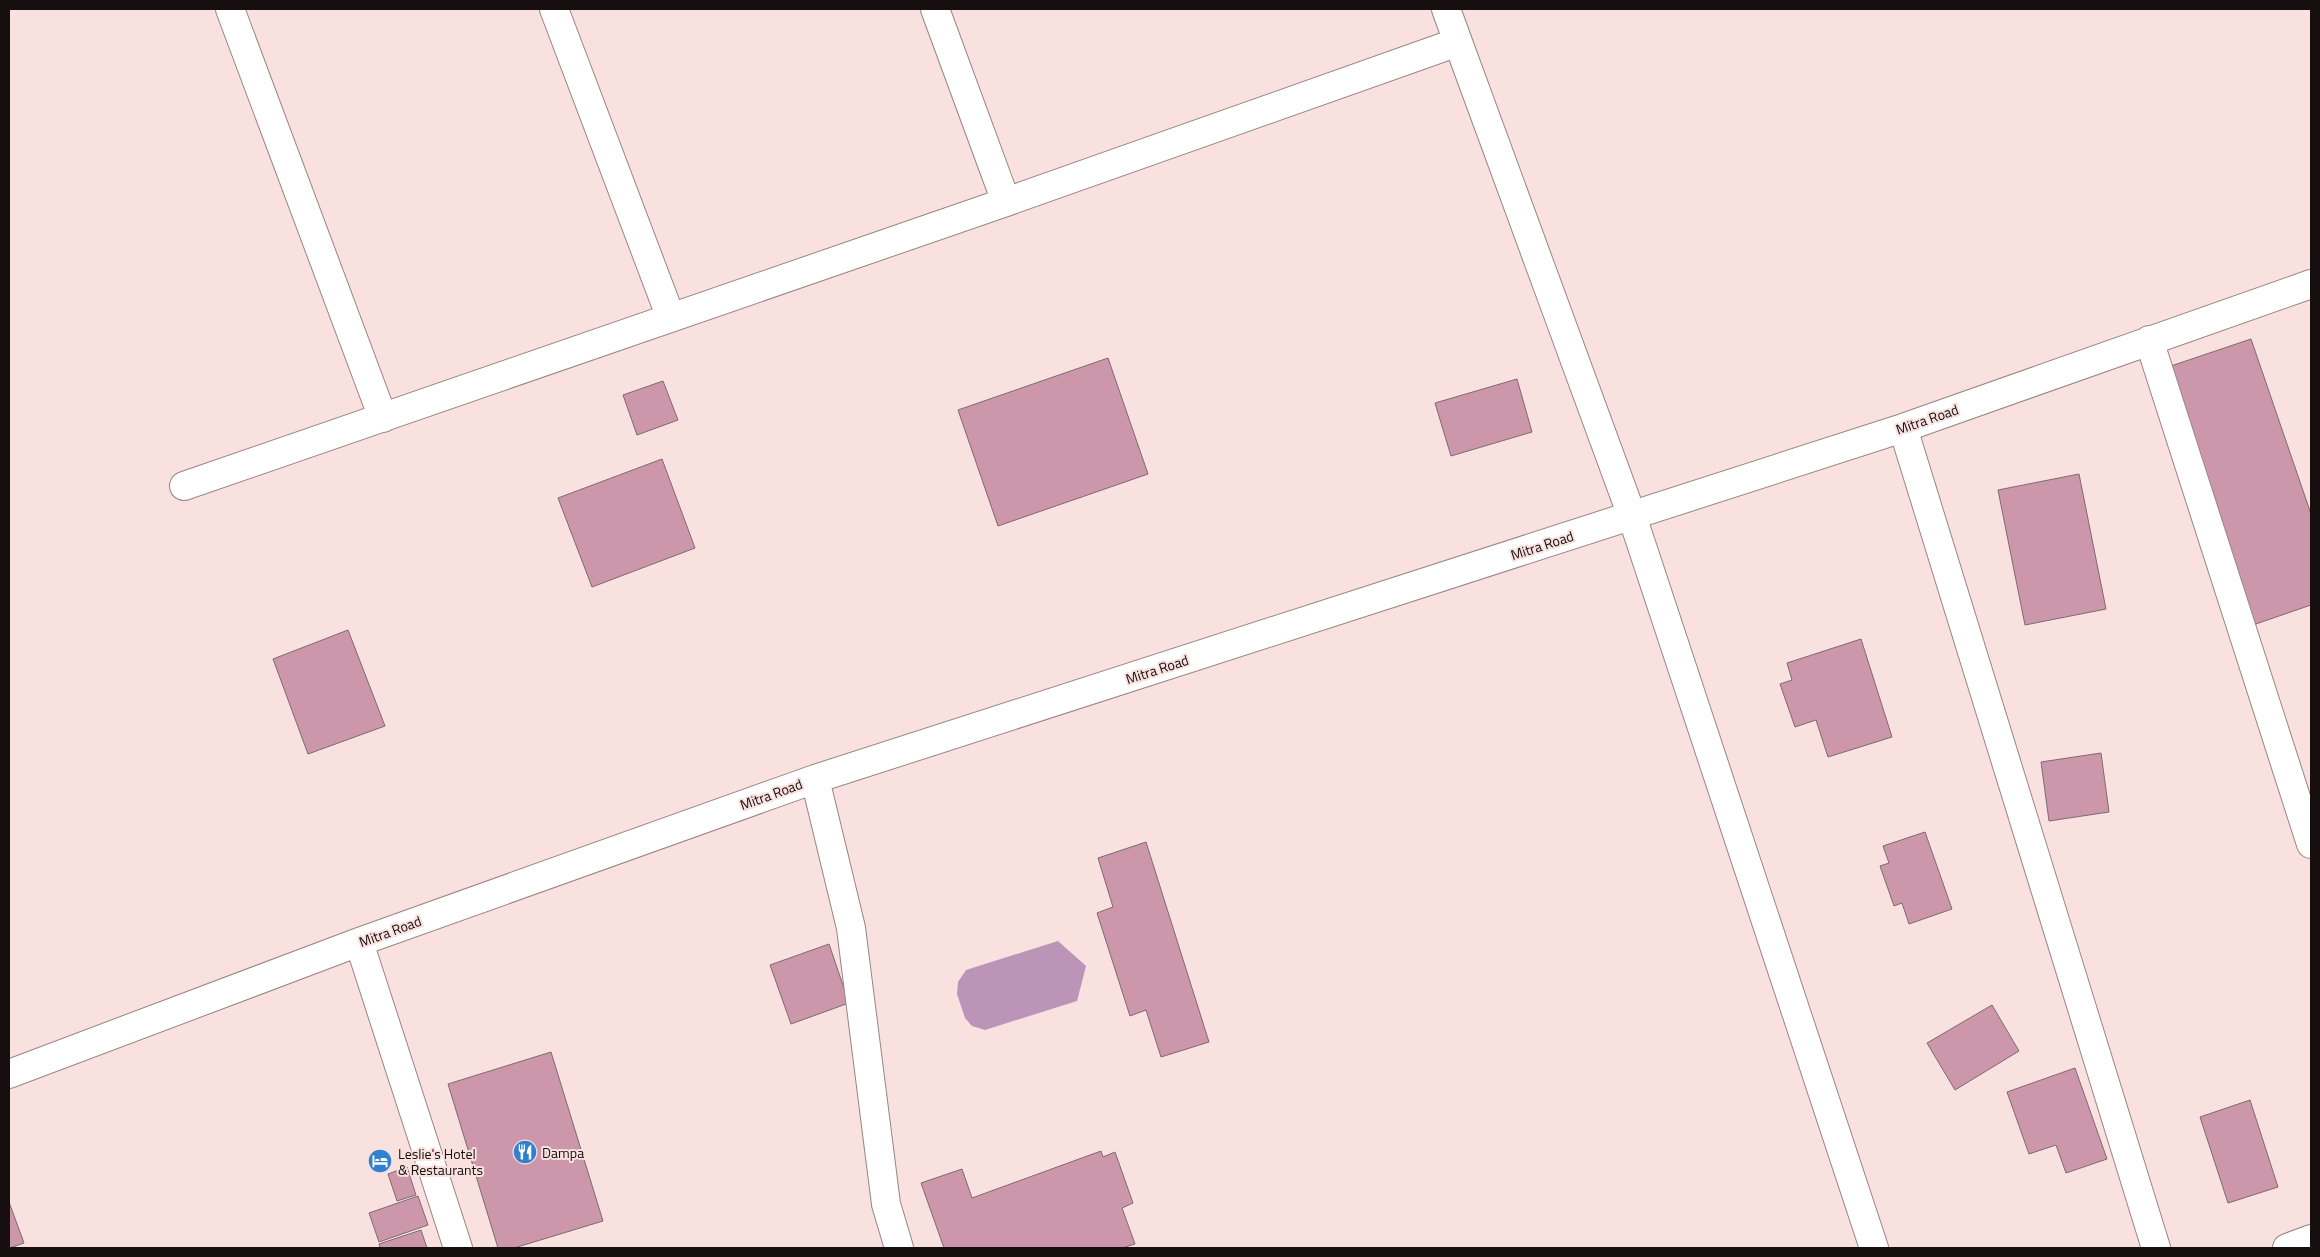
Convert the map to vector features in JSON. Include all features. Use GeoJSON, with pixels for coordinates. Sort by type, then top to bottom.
{"type":"FeatureCollection","features":[{"type":"Feature","properties":{"kind":"street"},"geometry":{"type":"LineString","coordinates":[[230,9],[383,418]]}},
{"type":"Feature","properties":{"kind":"street"},"geometry":{"type":"LineString","coordinates":[[554,9],[671,318]]}},
{"type":"Feature","properties":{"kind":"street"},"geometry":{"type":"LineString","coordinates":[[935,9],[1006,202]]}},
{"type":"Feature","properties":{"kind":"street"},"geometry":{"type":"LineString","coordinates":[[1446,9],[1632,516],[1874,1248]]}},
{"type":"Feature","properties":{"kind":"street"},"geometry":{"type":"LineString","coordinates":[[184,486],[1006,202],[1458,42]]}},
{"type":"Feature","properties":{"kind":"street","name":"Mitra Road"},"geometry":{"type":"LineString","coordinates":[[9,1074],[359,942],[815,779],[1903,428],[2311,284]]}},
{"type":"Feature","properties":{"kind":"street"},"geometry":{"type":"LineString","coordinates":[[2149,340],[2311,844]]}},
{"type":"Feature","properties":{"kind":"street"},"geometry":{"type":"LineString","coordinates":[[1903,428],[2156,1248]]}},
{"type":"Feature","properties":{"kind":"street"},"geometry":{"type":"LineString","coordinates":[[815,779],[851,928],[886,1204],[899,1248]]}},
{"type":"Feature","properties":{"kind":"street"},"geometry":{"type":"LineString","coordinates":[[359,942],[458,1248]]}},
{"type":"Feature","properties":{"kind":"street"},"geometry":{"type":"LineString","coordinates":[[2287,1248],[2311,1239]]}},
{"type":"Feature","properties":{"kind":"shaded area"},"geometry":{"type":"Polygon","coordinates":[[[1058,941],[1086,966],[1077,1001],[985,1030],[972,1026],[965,1018],[957,994],[958,982],[966,970],[1058,941]]]}},
{"type":"Feature","properties":{"kind":"building"},"geometry":{"type":"Polygon","coordinates":[[[2251,339],[2311,514],[2311,605],[2250,626],[2162,369],[2251,339]]]}},
{"type":"Feature","properties":{"kind":"building"},"geometry":{"type":"Polygon","coordinates":[[[1108,358],[1148,474],[998,526],[958,410],[1108,358]]]}},
{"type":"Feature","properties":{"kind":"building"},"geometry":{"type":"Polygon","coordinates":[[[1517,379],[1532,432],[1451,456],[1435,403],[1517,379]]]}},
{"type":"Feature","properties":{"kind":"building"},"geometry":{"type":"Polygon","coordinates":[[[663,381],[678,420],[637,435],[623,395],[663,381]]]}},
{"type":"Feature","properties":{"kind":"building"},"geometry":{"type":"Polygon","coordinates":[[[662,459],[695,548],[592,587],[558,498],[662,459]]]}},
{"type":"Feature","properties":{"kind":"building"},"geometry":{"type":"Polygon","coordinates":[[[2079,474],[2106,609],[2025,625],[1998,490],[2079,474]]]}},
{"type":"Feature","properties":{"kind":"building"},"geometry":{"type":"Polygon","coordinates":[[[348,630],[385,726],[308,754],[273,659],[348,630]]]}},
{"type":"Feature","properties":{"kind":"building"},"geometry":{"type":"Polygon","coordinates":[[[1861,639],[1892,737],[1828,757],[1816,720],[1795,727],[1780,684],[1792,680],[1787,663],[1861,639]]]}},
{"type":"Feature","properties":{"kind":"building"},"geometry":{"type":"Polygon","coordinates":[[[2101,753],[2109,812],[2049,821],[2041,762],[2101,753]]]}},
{"type":"Feature","properties":{"kind":"building"},"geometry":{"type":"Polygon","coordinates":[[[1925,832],[1952,909],[1909,924],[1902,903],[1894,906],[1880,866],[1889,863],[1883,846],[1925,832]]]}},
{"type":"Feature","properties":{"kind":"building"},"geometry":{"type":"Polygon","coordinates":[[[1146,842],[1209,1042],[1161,1057],[1146,1010],[1130,1016],[1097,913],[1113,907],[1098,858],[1146,842]]]}},
{"type":"Feature","properties":{"kind":"building"},"geometry":{"type":"Polygon","coordinates":[[[829,944],[849,1003],[791,1024],[770,965],[829,944]]]}},
{"type":"Feature","properties":{"kind":"building"},"geometry":{"type":"Polygon","coordinates":[[[1992,1005],[2019,1051],[1955,1090],[1927,1043],[1992,1005]]]}},
{"type":"Feature","properties":{"kind":"building","name":"Dampa"},"geometry":{"type":"Polygon","coordinates":[[[551,1052],[603,1221],[514,1248],[498,1248],[448,1084],[551,1052]]]}},
{"type":"Feature","properties":{"kind":"building"},"geometry":{"type":"Polygon","coordinates":[[[2075,1068],[2107,1159],[2066,1173],[2056,1145],[2029,1154],[2007,1092],[2075,1068]]]}},
{"type":"Feature","properties":{"kind":"building"},"geometry":{"type":"Polygon","coordinates":[[[2250,1100],[2278,1187],[2228,1203],[2200,1117],[2250,1100]]]}},
{"type":"Feature","properties":{"kind":"building"},"geometry":{"type":"Polygon","coordinates":[[[1101,1151],[1103,1157],[1115,1152],[1133,1203],[1122,1208],[1135,1244],[1122,1248],[944,1248],[921,1183],[962,1169],[972,1198],[1101,1151]]]}},
{"type":"Feature","properties":{"kind":"building"},"geometry":{"type":"Polygon","coordinates":[[[407,1167],[416,1195],[397,1201],[388,1174],[407,1167]]]}},
{"type":"Feature","properties":{"kind":"building"},"geometry":{"type":"Polygon","coordinates":[[[418,1196],[428,1225],[379,1242],[369,1213],[418,1196]]]}},
{"type":"Feature","properties":{"kind":"building"},"geometry":{"type":"Polygon","coordinates":[[[9,1202],[24,1243],[10,1248],[9,1248],[9,1202]]]}},
{"type":"Feature","properties":{"kind":"building"},"geometry":{"type":"Polygon","coordinates":[[[421,1230],[427,1248],[380,1248],[379,1244],[421,1230]]]}},
{"type":"Feature","properties":{"kind":"place","name":"Dampa"},"geometry":{"type":"Point","coordinates":[525,1152]}},
{"type":"Feature","properties":{"kind":"place","name":"Leslie's Hotel & Restaurants"},"geometry":{"type":"Point","coordinates":[380,1161]}}]}
